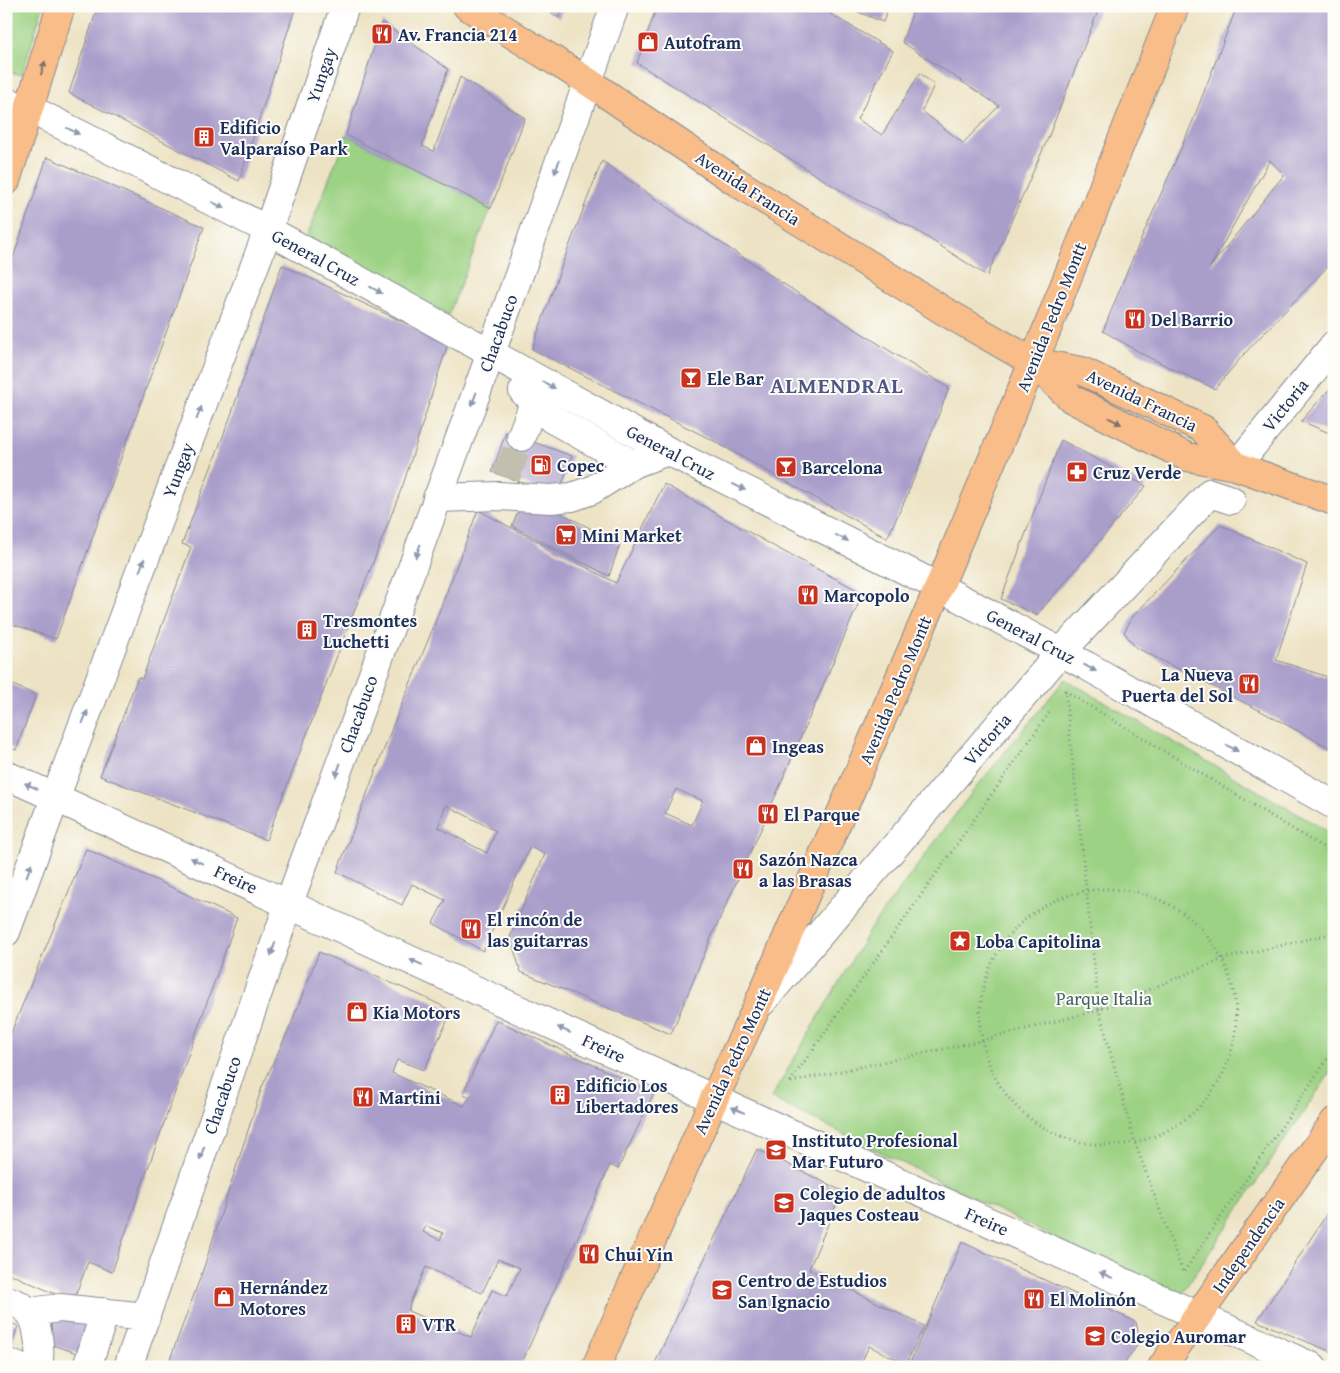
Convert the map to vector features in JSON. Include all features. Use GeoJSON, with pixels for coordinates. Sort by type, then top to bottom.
{"type":"FeatureCollection","features":[{"type":"Feature","properties":{"kind":"main road"},"geometry":{"type":"LineString","coordinates":[[6,181],[18,105],[61,6]]}},
{"type":"Feature","properties":{"kind":"main road","name":"Avenida Francia"},"geometry":{"type":"LineString","coordinates":[[467,6],[587,81],[738,183],[944,311],[1033,362],[1072,399],[1187,457],[1236,466],[1334,501]]}},
{"type":"Feature","properties":{"kind":"main road","name":"Avenida Pedro Montt"},"geometry":{"type":"LineString","coordinates":[[596,1367],[714,1099],[756,1009],[940,587],[1033,362],[1175,6]]}},
{"type":"Feature","properties":{"kind":"main road","name":"Independencia"},"geometry":{"type":"LineString","coordinates":[[1162,1367],[1334,1122]]}},
{"type":"Feature","properties":{"kind":"street","name":"Yungay"},"geometry":{"type":"LineString","coordinates":[[6,932],[268,230],[345,6]]}},
{"type":"Feature","properties":{"kind":"street","name":"Chacabuco"},"geometry":{"type":"LineString","coordinates":[[128,1367],[289,903],[491,353],[615,6]]}},
{"type":"Feature","properties":{"kind":"street","name":"General Cruz"},"geometry":{"type":"LineString","coordinates":[[18,105],[268,230],[668,452],[940,587],[1087,666],[1334,805]]}},
{"type":"Feature","properties":{"kind":"street","name":"Victoria"},"geometry":{"type":"LineString","coordinates":[[1236,466],[1334,345]]}},
{"type":"Feature","properties":{"kind":"street"},"geometry":{"type":"LineString","coordinates":[[491,353],[534,403],[552,419],[633,464]]}},
{"type":"Feature","properties":{"kind":"street"},"geometry":{"type":"LineString","coordinates":[[521,437],[534,403]]}},
{"type":"Feature","properties":{"kind":"street"},"geometry":{"type":"LineString","coordinates":[[437,498],[502,487],[551,499],[572,497],[592,490],[633,464],[668,452]]}},
{"type":"Feature","properties":{"kind":"street","name":"Victoria"},"geometry":{"type":"LineString","coordinates":[[756,1009],[1061,652],[1210,494],[1231,500]]}},
{"type":"Feature","properties":{"kind":"street","name":"Freire"},"geometry":{"type":"LineString","coordinates":[[6,775],[56,796],[714,1099],[1313,1367]]}},
{"type":"Feature","properties":{"kind":"street"},"geometry":{"type":"LineString","coordinates":[[18,1306],[60,1308],[146,1317]]}},
{"type":"Feature","properties":{"kind":"street"},"geometry":{"type":"LineString","coordinates":[[6,1362],[36,1366],[39,1337],[18,1306]]}},
{"type":"Feature","properties":{"kind":"street"},"geometry":{"type":"LineString","coordinates":[[88,1367],[105,1312]]}},
{"type":"Feature","properties":{"kind":"path"},"geometry":{"type":"LineString","coordinates":[[1059,698],[1087,666]]}},
{"type":"Feature","properties":{"kind":"path"},"geometry":{"type":"LineString","coordinates":[[1065,690],[1334,854]]}},
{"type":"Feature","properties":{"kind":"path"},"geometry":{"type":"LineString","coordinates":[[1065,690],[1099,1010],[1135,1143],[1182,1273],[1334,1049]]}},
{"type":"Feature","properties":{"kind":"path"},"geometry":{"type":"LineString","coordinates":[[1054,707],[790,1082],[980,1042],[1099,1010],[1223,959],[1334,933]]}},
{"type":"Feature","properties":{"kind":"path"},"geometry":{"type":"LineString","coordinates":[[1127,889],[1166,902],[1199,926],[1223,959],[1235,996],[1235,1035],[1224,1073],[1201,1105],[1171,1129],[1135,1143],[1090,1144],[1047,1131],[1012,1104],[988,1066],[980,1042],[983,985],[997,950],[1020,922],[1051,901],[1086,890],[1127,889]]}},
{"type":"Feature","properties":{"kind":"green space"},"geometry":{"type":"Polygon","coordinates":[[[6,6],[43,6],[22,75],[6,71],[6,6]]]}},
{"type":"Feature","properties":{"kind":"green space"},"geometry":{"type":"Polygon","coordinates":[[[346,135],[491,208],[448,316],[304,243],[346,135]]]}},
{"type":"Feature","properties":{"kind":"green space","name":"Parque Italia"},"geometry":{"type":"Polygon","coordinates":[[[1065,679],[1334,835],[1334,1067],[1178,1299],[771,1098],[870,929],[970,795],[1065,679]]]}},
{"type":"Feature","properties":{"kind":"building","name":"Edificio Valparaíso Park"},"geometry":{"type":"Polygon","coordinates":[[[98,6],[296,6],[239,181],[69,93],[98,6]]]}},
{"type":"Feature","properties":{"kind":"building"},"geometry":{"type":"Polygon","coordinates":[[[542,6],[563,6],[559,18],[542,6]]]}},
{"type":"Feature","properties":{"kind":"building"},"geometry":{"type":"Polygon","coordinates":[[[657,6],[817,6],[893,51],[857,119],[882,135],[920,73],[934,85],[922,111],[963,143],[999,106],[902,42],[915,6],[1100,6],[1048,138],[987,276],[911,227],[848,195],[637,63],[657,6]]]}},
{"type":"Feature","properties":{"kind":"building"},"geometry":{"type":"Polygon","coordinates":[[[844,6],[889,6],[883,22],[844,6]]]}},
{"type":"Feature","properties":{"kind":"building"},"geometry":{"type":"Polygon","coordinates":[[[1237,6],[1334,6],[1334,260],[1243,355],[1215,389],[1148,357],[1103,331],[1192,123],[1237,6]],[[1270,160],[1210,267],[1284,175],[1270,160]]]}},
{"type":"Feature","properties":{"kind":"building"},"geometry":{"type":"Polygon","coordinates":[[[382,22],[448,69],[422,146],[434,151],[460,77],[525,118],[491,208],[346,135],[382,22]]]}},
{"type":"Feature","properties":{"kind":"building"},"geometry":{"type":"Polygon","coordinates":[[[47,157],[204,227],[56,639],[6,622],[6,279],[47,157]]]}},
{"type":"Feature","properties":{"kind":"building"},"geometry":{"type":"Polygon","coordinates":[[[602,161],[678,215],[949,388],[907,496],[887,538],[712,440],[532,349],[602,161]]]}},
{"type":"Feature","properties":{"kind":"building"},"geometry":{"type":"Polygon","coordinates":[[[282,265],[448,343],[404,482],[266,840],[100,776],[138,677],[142,679],[191,547],[182,544],[231,415],[282,265]]]}},
{"type":"Feature","properties":{"kind":"building"},"geometry":{"type":"Polygon","coordinates":[[[1334,384],[1334,435],[1301,421],[1334,384]]]}},
{"type":"Feature","properties":{"kind":"building"},"geometry":{"type":"Polygon","coordinates":[[[506,432],[572,456],[558,496],[492,472],[506,432]]]}},
{"type":"Feature","properties":{"kind":"building"},"geometry":{"type":"Polygon","coordinates":[[[1061,440],[1146,486],[1037,615],[1001,599],[1061,440]]]}},
{"type":"Feature","properties":{"kind":"building"},"geometry":{"type":"Polygon","coordinates":[[[664,484],[777,548],[863,593],[762,827],[713,933],[671,1034],[521,972],[510,937],[545,854],[530,847],[483,951],[433,923],[445,900],[412,884],[402,905],[337,872],[478,510],[616,583],[664,484]],[[676,789],[665,813],[692,825],[703,801],[676,789]],[[446,805],[438,827],[487,853],[496,831],[446,805]]]}},
{"type":"Feature","properties":{"kind":"building","name":"Mini Market"},"geometry":{"type":"Polygon","coordinates":[[[544,504],[620,544],[609,576],[512,526],[518,512],[544,504]]]}},
{"type":"Feature","properties":{"kind":"building"},"geometry":{"type":"Polygon","coordinates":[[[1220,525],[1307,564],[1276,660],[1334,679],[1334,750],[1135,647],[1124,632],[1134,615],[1220,525]]]}},
{"type":"Feature","properties":{"kind":"building"},"geometry":{"type":"Polygon","coordinates":[[[6,682],[36,695],[16,750],[6,746],[6,682]]]}},
{"type":"Feature","properties":{"kind":"building"},"geometry":{"type":"Polygon","coordinates":[[[86,849],[237,918],[112,1272],[88,1262],[73,1302],[6,1272],[6,1045],[86,849]]]}},
{"type":"Feature","properties":{"kind":"building"},"geometry":{"type":"Polygon","coordinates":[[[319,952],[452,1011],[424,1070],[397,1060],[392,1073],[464,1106],[470,1097],[463,1094],[496,1020],[654,1093],[618,1169],[610,1165],[520,1367],[167,1367],[202,1273],[262,1087],[290,1027],[319,952]],[[426,1226],[423,1232],[440,1240],[443,1233],[426,1226]],[[498,1259],[482,1293],[426,1267],[408,1311],[471,1337],[492,1290],[507,1296],[520,1268],[498,1259]]]}},
{"type":"Feature","properties":{"kind":"building"},"geometry":{"type":"Polygon","coordinates":[[[757,1149],[842,1191],[809,1269],[924,1326],[906,1364],[869,1346],[859,1367],[653,1367],[757,1149]]]}},
{"type":"Feature","properties":{"kind":"building"},"geometry":{"type":"Polygon","coordinates":[[[1334,1203],[1334,1353],[1257,1321],[1334,1203]]]}},
{"type":"Feature","properties":{"kind":"building"},"geometry":{"type":"Polygon","coordinates":[[[962,1242],[1136,1322],[1140,1341],[1122,1367],[908,1367],[962,1242]]]}},
{"type":"Feature","properties":{"kind":"building"},"geometry":{"type":"Polygon","coordinates":[[[56,1311],[90,1322],[80,1354],[46,1343],[56,1311]]]}},
{"type":"Feature","properties":{"kind":"building"},"geometry":{"type":"Polygon","coordinates":[[[6,1321],[18,1326],[7,1358],[6,1358],[6,1321]]]}},
{"type":"Feature","properties":{"kind":"tunnel"},"geometry":{"type":"LineString","coordinates":[[506,477],[521,437]]}},
{"type":"Feature","properties":{"kind":"place","name":"Av. Francia 214"},"geometry":{"type":"Point","coordinates":[382,34]}},
{"type":"Feature","properties":{"kind":"place","name":"Autofram"},"geometry":{"type":"Point","coordinates":[648,42]}},
{"type":"Feature","properties":{"kind":"place","name":"Edificio Valparaíso Park"},"geometry":{"type":"Point","coordinates":[204,137]}},
{"type":"Feature","properties":{"kind":"place","name":"Del Barrio"},"geometry":{"type":"Point","coordinates":[1135,319]}},
{"type":"Feature","properties":{"kind":"place","name":"Ele Bar"},"geometry":{"type":"Point","coordinates":[691,378]}},
{"type":"Feature","properties":{"kind":"place","name":"Copec"},"geometry":{"type":"Point","coordinates":[541,465]}},
{"type":"Feature","properties":{"kind":"place","name":"Barcelona"},"geometry":{"type":"Point","coordinates":[786,467]}},
{"type":"Feature","properties":{"kind":"place","name":"Cruz Verde"},"geometry":{"type":"Point","coordinates":[1077,472]}},
{"type":"Feature","properties":{"kind":"place","name":"Mini Market"},"geometry":{"type":"Point","coordinates":[566,535]}},
{"type":"Feature","properties":{"kind":"place","name":"Marcopolo"},"geometry":{"type":"Point","coordinates":[808,595]}},
{"type":"Feature","properties":{"kind":"place","name":"Tresmontes Luchetti"},"geometry":{"type":"Point","coordinates":[307,630]}},
{"type":"Feature","properties":{"kind":"place","name":"La Nueva Puerta del Sol"},"geometry":{"type":"Point","coordinates":[1249,684]}},
{"type":"Feature","properties":{"kind":"place","name":"Ingeas"},"geometry":{"type":"Point","coordinates":[756,746]}},
{"type":"Feature","properties":{"kind":"place","name":"El Parque"},"geometry":{"type":"Point","coordinates":[768,814]}},
{"type":"Feature","properties":{"kind":"place","name":"Sazón Nazca a las Brasas"},"geometry":{"type":"Point","coordinates":[743,869]}},
{"type":"Feature","properties":{"kind":"place","name":"El rincón de las guitarras"},"geometry":{"type":"Point","coordinates":[471,929]}},
{"type":"Feature","properties":{"kind":"place","name":"Loba Capitolina"},"geometry":{"type":"Point","coordinates":[960,941]}},
{"type":"Feature","properties":{"kind":"place","name":"Kia Motors"},"geometry":{"type":"Point","coordinates":[357,1012]}},
{"type":"Feature","properties":{"kind":"place","name":"Edificio Los Libertadores"},"geometry":{"type":"Point","coordinates":[560,1095]}},
{"type":"Feature","properties":{"kind":"place","name":"Martini"},"geometry":{"type":"Point","coordinates":[363,1097]}},
{"type":"Feature","properties":{"kind":"place","name":"Instituto Profesional Mar Futuro"},"geometry":{"type":"Point","coordinates":[776,1150]}},
{"type":"Feature","properties":{"kind":"place","name":"Colegio de adultos Jaques Costeau"},"geometry":{"type":"Point","coordinates":[784,1203]}},
{"type":"Feature","properties":{"kind":"place","name":"Chui Yin"},"geometry":{"type":"Point","coordinates":[589,1254]}},
{"type":"Feature","properties":{"kind":"place","name":"Centro de Estudios San Ignacio"},"geometry":{"type":"Point","coordinates":[722,1290]}},
{"type":"Feature","properties":{"kind":"place","name":"Hernández Motores"},"geometry":{"type":"Point","coordinates":[224,1297]}},
{"type":"Feature","properties":{"kind":"place","name":"El Molinón"},"geometry":{"type":"Point","coordinates":[1034,1299]}},
{"type":"Feature","properties":{"kind":"place","name":"VTR"},"geometry":{"type":"Point","coordinates":[406,1324]}},
{"type":"Feature","properties":{"kind":"place","name":"Colegio Auromar"},"geometry":{"type":"Point","coordinates":[1095,1336]}},
{"type":"Feature","properties":{"kind":"district","name":"ALMENDRAL"},"geometry":{"type":"Point","coordinates":[837,385]}}]}
